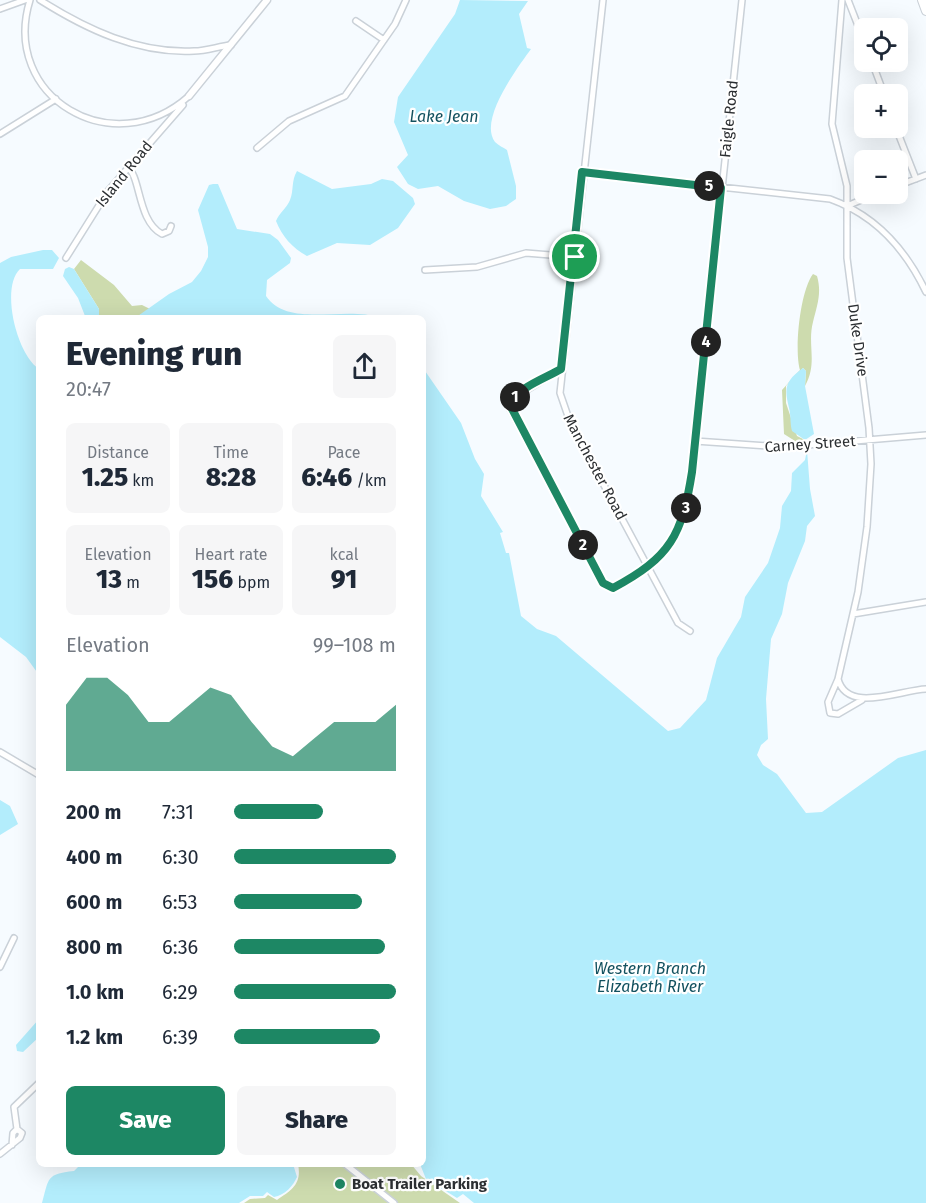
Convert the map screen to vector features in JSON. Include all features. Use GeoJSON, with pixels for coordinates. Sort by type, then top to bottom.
{"type":"FeatureCollection","features":[{"type":"Feature","properties":{"kind":"main road"},"geometry":{"type":"LineString","coordinates":[[922,0],[926,11]]}},
{"type":"Feature","properties":{"kind":"street"},"geometry":{"type":"LineString","coordinates":[[0,9],[25,0]]}},
{"type":"Feature","properties":{"kind":"street"},"geometry":{"type":"LineString","coordinates":[[30,0],[25,19],[27,50],[41,80],[56,99],[88,120],[116,126],[155,119],[173,109],[189,96],[267,0]]}},
{"type":"Feature","properties":{"kind":"street"},"geometry":{"type":"LineString","coordinates":[[40,0],[92,30],[140,45],[193,51],[232,44]]}},
{"type":"Feature","properties":{"kind":"street"},"geometry":{"type":"LineString","coordinates":[[257,148],[289,121],[345,96],[398,19],[406,0]]}},
{"type":"Feature","properties":{"kind":"street","name":"Manchester Road"},"geometry":{"type":"LineString","coordinates":[[603,0],[582,172],[560,393],[564,409],[678,623],[690,631]]}},
{"type":"Feature","properties":{"kind":"street","name":"Faigle Road"},"geometry":{"type":"LineString","coordinates":[[561,369],[512,399],[511,410],[603,583],[613,588],[648,566],[668,546],[680,527],[687,501],[742,0]]}},
{"type":"Feature","properties":{"kind":"street","name":"Duke Drive"},"geometry":{"type":"LineString","coordinates":[[842,0],[831,113],[833,135],[847,186],[849,283],[870,440],[867,527],[853,614],[838,680],[828,702],[830,713],[838,714],[846,711],[862,700],[926,689]]}},
{"type":"Feature","properties":{"kind":"street"},"geometry":{"type":"LineString","coordinates":[[848,0],[855,18]]}},
{"type":"Feature","properties":{"kind":"street"},"geometry":{"type":"LineString","coordinates":[[356,21],[384,40]]}},
{"type":"Feature","properties":{"kind":"street","name":"Island Road"},"geometry":{"type":"LineString","coordinates":[[66,258],[91,215],[127,167],[189,96]]}},
{"type":"Feature","properties":{"kind":"street"},"geometry":{"type":"LineString","coordinates":[[0,134],[56,99]]}},
{"type":"Feature","properties":{"kind":"street"},"geometry":{"type":"LineString","coordinates":[[900,138],[916,179]]}},
{"type":"Feature","properties":{"kind":"street"},"geometry":{"type":"LineString","coordinates":[[127,167],[135,174],[138,195],[151,223],[162,234],[169,231],[171,226]]}},
{"type":"Feature","properties":{"kind":"street"},"geometry":{"type":"LineString","coordinates":[[582,172],[821,197],[847,206],[892,238],[907,257],[926,292]]}},
{"type":"Feature","properties":{"kind":"street"},"geometry":{"type":"LineString","coordinates":[[908,182],[926,176]]}},
{"type":"Feature","properties":{"kind":"street"},"geometry":{"type":"LineString","coordinates":[[847,206],[854,203]]}},
{"type":"Feature","properties":{"kind":"street"},"geometry":{"type":"LineString","coordinates":[[425,270],[477,267],[526,252],[575,257]]}},
{"type":"Feature","properties":{"kind":"street","name":"Carney Street"},"geometry":{"type":"LineString","coordinates":[[695,441],[768,448],[926,435]]}},
{"type":"Feature","properties":{"kind":"street"},"geometry":{"type":"LineString","coordinates":[[853,614],[926,602]]}},
{"type":"Feature","properties":{"kind":"street"},"geometry":{"type":"LineString","coordinates":[[838,680],[846,693],[862,700]]}},
{"type":"Feature","properties":{"kind":"street"},"geometry":{"type":"LineString","coordinates":[[0,752],[36,773]]}},
{"type":"Feature","properties":{"kind":"street"},"geometry":{"type":"LineString","coordinates":[[0,967],[14,938]]}},
{"type":"Feature","properties":{"kind":"street"},"geometry":{"type":"LineString","coordinates":[[0,1154],[12,1145],[13,1133],[17,1129],[14,1107],[36,1086]]}},
{"type":"Feature","properties":{"kind":"street"},"geometry":{"type":"LineString","coordinates":[[349,1167],[394,1203]]}},
{"type":"Feature","properties":{"kind":"green space"},"geometry":{"type":"Polygon","coordinates":[[[81,260],[114,285],[132,306],[142,305],[150,309],[140,315],[99,315],[99,309],[74,269],[81,260]]]}},
{"type":"Feature","properties":{"kind":"green space"},"geometry":{"type":"Polygon","coordinates":[[[813,274],[817,276],[819,294],[811,330],[811,370],[805,386],[806,371],[803,368],[786,386],[786,403],[797,436],[805,440],[795,441],[784,434],[782,390],[800,370],[798,361],[799,321],[808,282],[813,274]]]}},
{"type":"Feature","properties":{"kind":"green space"},"geometry":{"type":"Polygon","coordinates":[[[298,1167],[414,1167],[421,1176],[460,1203],[244,1203],[250,1199],[265,1198],[268,1195],[277,1200],[295,1186],[298,1167]]]}},
{"type":"Feature","properties":{"kind":"water","name":"Lake Jean"},"geometry":{"type":"Polygon","coordinates":[[[460,0],[528,1],[519,14],[527,48],[531,49],[495,108],[491,132],[495,142],[507,150],[516,186],[516,199],[506,206],[490,209],[464,201],[438,186],[418,189],[408,184],[397,167],[408,155],[394,122],[398,97],[455,14],[460,0]]]}},
{"type":"Feature","properties":{"kind":"water"},"geometry":{"type":"Polygon","coordinates":[[[297,171],[332,189],[371,184],[382,179],[393,181],[413,198],[415,204],[398,228],[370,245],[337,243],[307,256],[288,241],[276,221],[290,200],[297,171]]]}},
{"type":"Feature","properties":{"kind":"water"},"geometry":{"type":"Polygon","coordinates":[[[218,184],[237,229],[270,234],[278,240],[291,258],[290,263],[267,280],[266,296],[276,306],[288,312],[303,314],[366,315],[139,315],[169,294],[192,282],[201,271],[208,257],[208,247],[198,210],[209,185],[218,184]]]}},
{"type":"Feature","properties":{"kind":"water"},"geometry":{"type":"Polygon","coordinates":[[[52,250],[59,258],[53,269],[20,269],[14,278],[11,291],[11,305],[18,336],[24,350],[36,366],[36,671],[26,657],[0,637],[0,263],[11,257],[52,250]]]}},
{"type":"Feature","properties":{"kind":"water"},"geometry":{"type":"Polygon","coordinates":[[[69,267],[74,269],[99,309],[99,315],[85,315],[78,298],[63,276],[65,269],[69,267]]]}},
{"type":"Feature","properties":{"kind":"water"},"geometry":{"type":"Polygon","coordinates":[[[803,368],[806,371],[805,386],[814,434],[805,440],[792,431],[786,390],[789,381],[803,368]]]}},
{"type":"Feature","properties":{"kind":"water","name":"Western Branch Elizabeth River"},"geometry":{"type":"Polygon","coordinates":[[[426,372],[461,423],[475,459],[484,474],[481,496],[503,532],[500,533],[506,553],[509,553],[521,616],[537,629],[556,636],[668,731],[680,728],[706,700],[717,658],[741,617],[745,597],[768,563],[780,528],[782,506],[791,491],[792,473],[805,460],[807,450],[815,516],[807,526],[805,541],[788,583],[782,614],[771,639],[766,699],[768,739],[761,745],[757,755],[763,765],[777,774],[806,813],[822,812],[898,758],[926,750],[926,1203],[474,1203],[463,1194],[457,1198],[426,1179],[421,1167],[426,1167],[426,372]]]}},
{"type":"Feature","properties":{"kind":"water"},"geometry":{"type":"Polygon","coordinates":[[[0,800],[10,806],[18,824],[0,835],[0,800]]]}},
{"type":"Feature","properties":{"kind":"water"},"geometry":{"type":"Polygon","coordinates":[[[36,1022],[36,1040],[23,1052],[17,1051],[16,1045],[36,1022]]]}},
{"type":"Feature","properties":{"kind":"water"},"geometry":{"type":"Polygon","coordinates":[[[78,1167],[294,1167],[297,1177],[291,1187],[282,1194],[274,1197],[267,1192],[263,1196],[250,1196],[239,1203],[42,1203],[48,1183],[53,1176],[74,1171],[78,1167]]]}},
{"type":"Feature","properties":{"kind":"place","name":"Boat Trailer Parking"},"geometry":{"type":"Point","coordinates":[340,1184]}},
{"type":"Feature","properties":{"kind":"route"},"geometry":{"type":"LineString","coordinates":[[582,172],[721,188],[692,472],[684,518],[676,535],[659,556],[640,573],[613,588],[603,583],[510,405],[512,399],[526,389],[561,369],[575,257],[582,172]]}}]}
